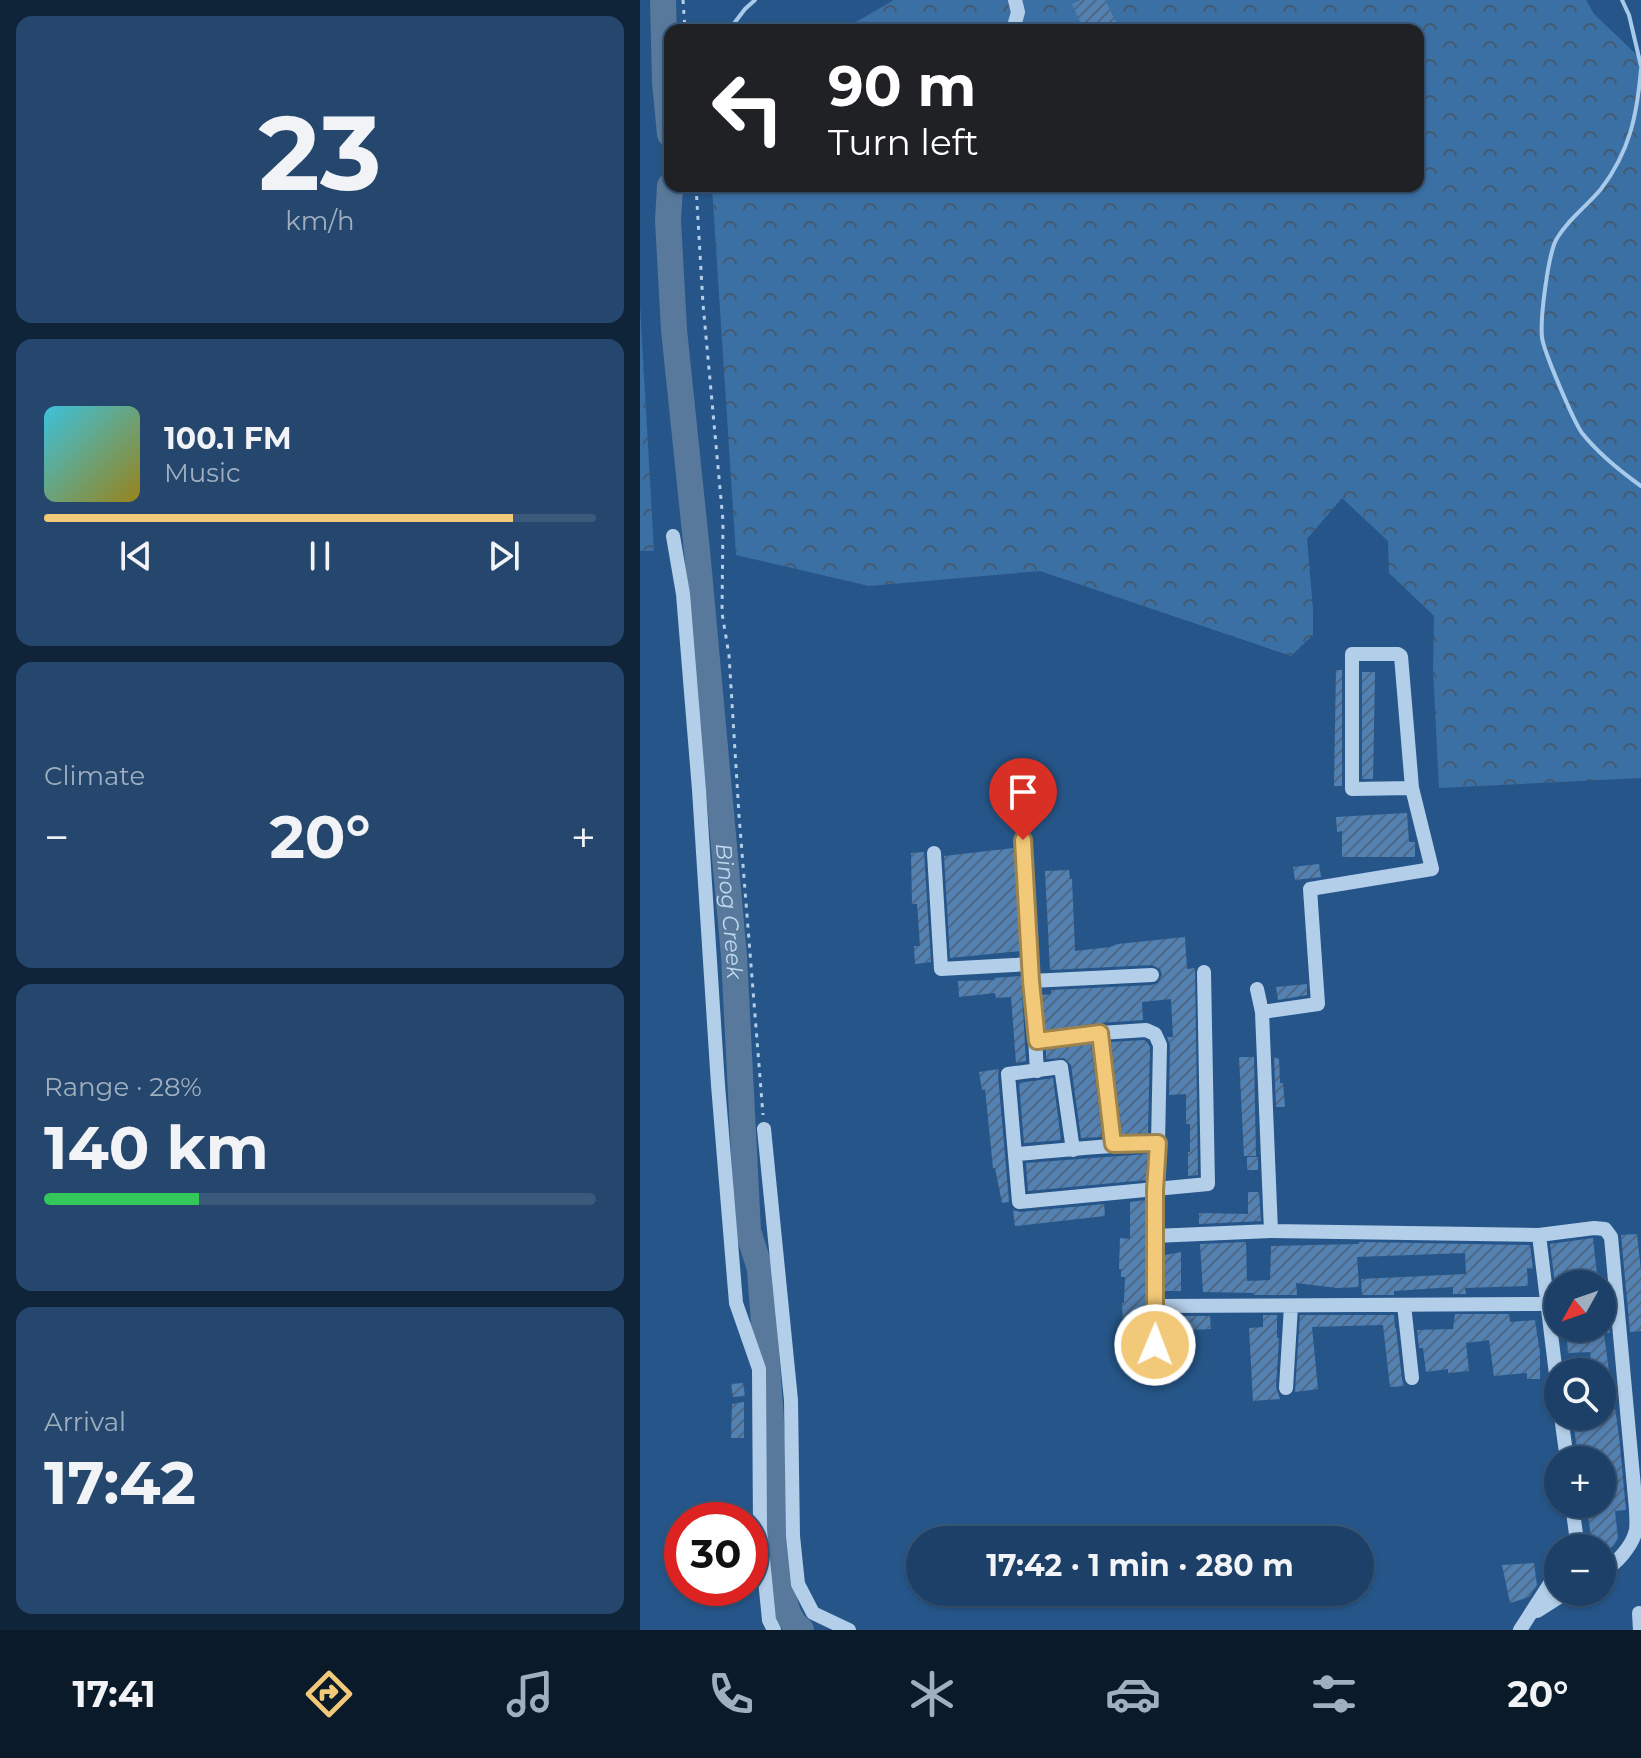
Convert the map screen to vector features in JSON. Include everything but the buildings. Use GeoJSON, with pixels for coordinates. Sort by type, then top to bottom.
{"type":"FeatureCollection","features":[{"type":"Feature","properties":{"kind":"street"},"geometry":{"type":"LineString","coordinates":[[1015,0],[1018,12],[1015,24]]}},
{"type":"Feature","properties":{"kind":"street"},"geometry":{"type":"LineString","coordinates":[[673,536],[687,639],[736,1303],[759,1369],[760,1529],[769,1620],[774,1630]]}},
{"type":"Feature","properties":{"kind":"street"},"geometry":{"type":"LineString","coordinates":[[1262,1012],[1318,1004],[1310,889],[1432,869],[1412,788],[1401,656],[1352,654],[1352,789],[1412,788]]}},
{"type":"Feature","properties":{"kind":"street"},"geometry":{"type":"LineString","coordinates":[[1023,840],[1037,1071]]}},
{"type":"Feature","properties":{"kind":"street"},"geometry":{"type":"LineString","coordinates":[[934,853],[941,969],[1030,964]]}},
{"type":"Feature","properties":{"kind":"street"},"geometry":{"type":"LineString","coordinates":[[1073,1150],[1061,1067],[1008,1074],[1019,1202],[1208,1184],[1204,972]]}},
{"type":"Feature","properties":{"kind":"street"},"geometry":{"type":"LineString","coordinates":[[1031,981],[1152,975]]}},
{"type":"Feature","properties":{"kind":"street"},"geometry":{"type":"LineString","coordinates":[[1257,989],[1262,1012],[1271,1231]]}},
{"type":"Feature","properties":{"kind":"street"},"geometry":{"type":"LineString","coordinates":[[1037,1041],[1146,1030],[1155,1034],[1160,1045],[1154,1236],[1155,1345]]}},
{"type":"Feature","properties":{"kind":"street"},"geometry":{"type":"LineString","coordinates":[[1100,1033],[1113,1144]]}},
{"type":"Feature","properties":{"kind":"street"},"geometry":{"type":"LineString","coordinates":[[764,1129],[791,1400],[793,1536],[798,1584],[813,1613],[849,1630]]}},
{"type":"Feature","properties":{"kind":"street"},"geometry":{"type":"LineString","coordinates":[[1016,1154],[1113,1144],[1158,1143]]}},
{"type":"Feature","properties":{"kind":"street"},"geometry":{"type":"LineString","coordinates":[[1154,1236],[1271,1231],[1539,1235],[1605,1229],[1611,1237],[1636,1509],[1636,1530],[1627,1549],[1616,1561]]}},
{"type":"Feature","properties":{"kind":"street"},"geometry":{"type":"LineString","coordinates":[[1539,1235],[1544,1278]]}},
{"type":"Feature","properties":{"kind":"street"},"geometry":{"type":"LineString","coordinates":[[1155,1306],[1544,1304]]}},
{"type":"Feature","properties":{"kind":"street"},"geometry":{"type":"LineString","coordinates":[[1404,1305],[1412,1378]]}},
{"type":"Feature","properties":{"kind":"street"},"geometry":{"type":"LineString","coordinates":[[1286,1388],[1291,1306]]}},
{"type":"Feature","properties":{"kind":"street"},"geometry":{"type":"LineString","coordinates":[[1520,1630],[1544,1593]]}},
{"type":"Feature","properties":{"kind":"street"},"geometry":{"type":"LineString","coordinates":[[1530,1615],[1544,1606]]}},
{"type":"Feature","properties":{"kind":"street"},"geometry":{"type":"LineString","coordinates":[[1639,1613],[1640,1630]]}},
{"type":"Feature","properties":{"kind":"path"},"geometry":{"type":"LineString","coordinates":[[683,0],[685,24]]}},
{"type":"Feature","properties":{"kind":"path"},"geometry":{"type":"LineString","coordinates":[[696,192],[708,379],[723,521],[722,613],[729,655],[764,1129]]}},
{"type":"Feature","properties":{"kind":"green space"},"geometry":{"type":"Polygon","coordinates":[[[894,0],[1586,0],[1594,14],[1641,59],[1641,778],[1439,788],[1433,669],[1434,616],[1389,573],[1388,541],[1342,498],[1307,539],[1313,635],[1291,656],[1040,571],[869,586],[736,555],[712,192],[1424,192],[1424,24],[852,24],[894,0]]]}},
{"type":"Feature","properties":{"kind":"green space"},"geometry":{"type":"Polygon","coordinates":[[[640,306],[654,551],[640,551],[640,306]]]}},
{"type":"Feature","properties":{"kind":"waterway","name":"Binog Creek"},"geometry":{"type":"LineString","coordinates":[[663,0],[664,41]]}},
{"type":"Feature","properties":{"kind":"waterway"},"geometry":{"type":"LineString","coordinates":[[734,24],[755,0]]}},
{"type":"Feature","properties":{"kind":"waterway"},"geometry":{"type":"LineString","coordinates":[[1622,0],[1629,15],[1641,66]]}},
{"type":"Feature","properties":{"kind":"waterway"},"geometry":{"type":"LineString","coordinates":[[1641,69],[1634,117],[1619,161],[1601,189],[1556,240],[1543,302],[1542,328],[1553,370],[1582,433],[1595,448],[1641,486]]}},
{"type":"Feature","properties":{"kind":"waterway","name":"Binog Creek"},"geometry":{"type":"LineString","coordinates":[[670,192],[668,220],[674,330],[734,956],[748,1231],[760,1269],[782,1590],[790,1617],[801,1630]]}},
{"type":"Feature","properties":{"kind":"route"},"geometry":{"type":"LineString","coordinates":[[1023,840],[1037,1041],[1100,1033],[1113,1144],[1158,1143],[1155,1345]]}}]}
